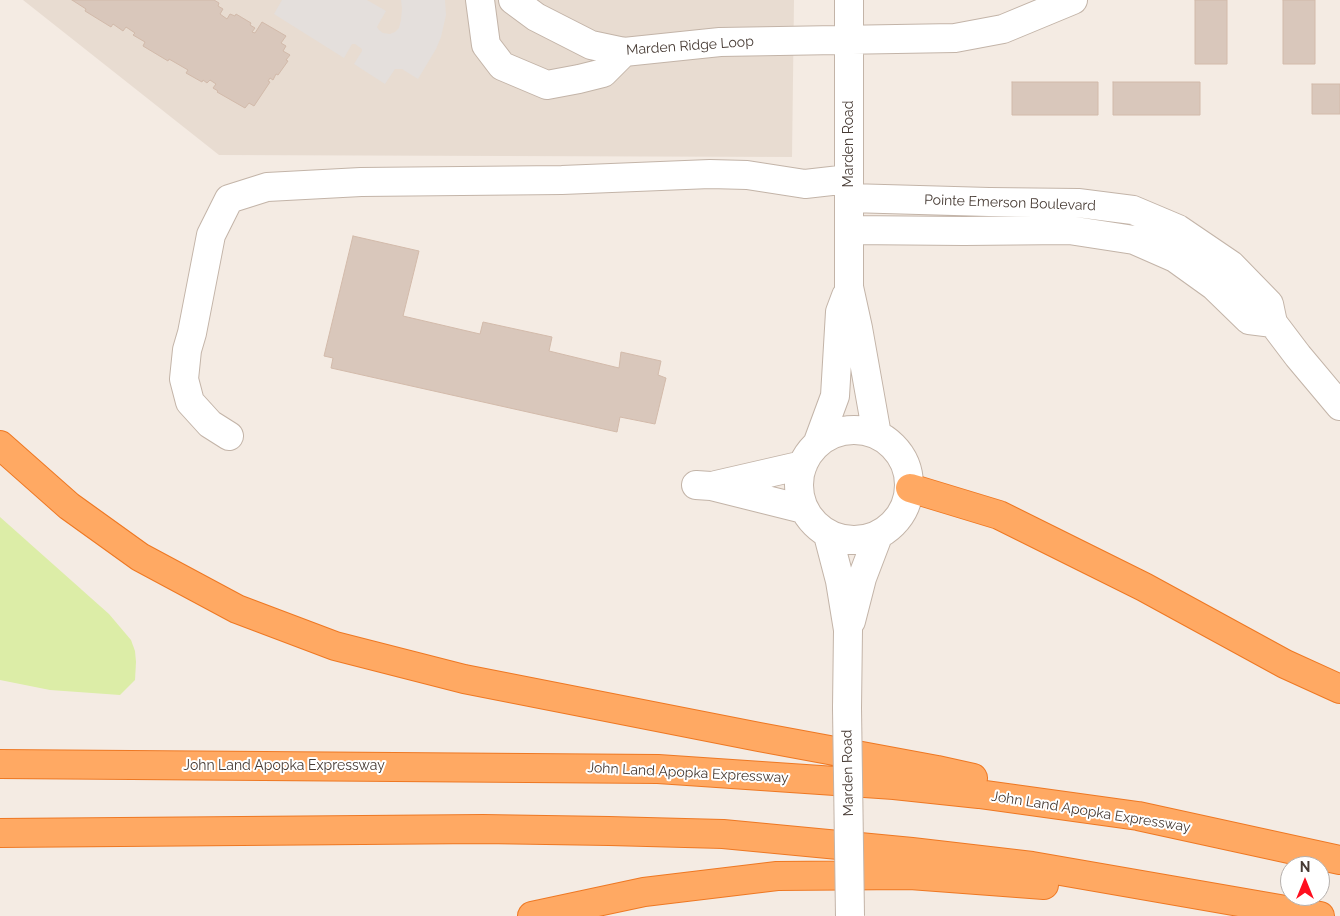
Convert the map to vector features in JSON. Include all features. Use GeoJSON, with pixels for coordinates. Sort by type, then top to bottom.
{"type":"FeatureCollection","features":[{"type":"Feature","properties":{"kind":"highway"},"geometry":{"type":"LineString","coordinates":[[0,444],[69,506],[140,557],[237,609],[335,646],[464,679],[937,770],[1138,816]]}},
{"type":"Feature","properties":{"kind":"highway"},"geometry":{"type":"LineString","coordinates":[[910,488],[999,515],[1144,587],[1284,664],[1340,690]]}},
{"type":"Feature","properties":{"kind":"highway","name":"John Land Apopka Expressway"},"geometry":{"type":"LineString","coordinates":[[0,764],[658,769],[894,785],[979,794],[1138,816],[1340,860]]}},
{"type":"Feature","properties":{"kind":"highway"},"geometry":{"type":"LineString","coordinates":[[0,833],[483,829],[723,834],[912,852],[1032,866],[1320,916]]}},
{"type":"Feature","properties":{"kind":"highway"},"geometry":{"type":"LineString","coordinates":[[532,916],[644,892],[777,876],[910,875],[1232,900]]}},
{"type":"Feature","properties":{"kind":"street"},"geometry":{"type":"LineString","coordinates":[[480,0],[486,45],[502,66],[547,85],[603,72],[624,52]]}},
{"type":"Feature","properties":{"kind":"street","name":"Marden Ridge Loop"},"geometry":{"type":"LineString","coordinates":[[513,0],[536,17],[591,45],[624,52],[720,42],[955,38],[1002,29],[1073,0]]}},
{"type":"Feature","properties":{"kind":"street","name":"Marden Road"},"geometry":{"type":"LineString","coordinates":[[849,0],[849,287],[860,337],[877,435]]}},
{"type":"Feature","properties":{"kind":"street","name":"Pointe Emerson Boulevard"},"geometry":{"type":"LineString","coordinates":[[228,436],[210,424],[190,402],[184,379],[187,350],[211,235],[228,199],[268,187],[361,182],[562,180],[710,174],[747,175],[805,184],[988,202],[1078,203],[1133,210],[1178,228],[1231,265],[1269,304],[1274,323],[1298,356],[1340,406]]}},
{"type":"Feature","properties":{"kind":"street"},"geometry":{"type":"LineString","coordinates":[[988,202],[990,231]]}},
{"type":"Feature","properties":{"kind":"street"},"geometry":{"type":"LineString","coordinates":[[1164,253],[1178,228]]}},
{"type":"Feature","properties":{"kind":"street","name":"Pointe Emerson Boulevard"},"geometry":{"type":"LineString","coordinates":[[849,230],[1069,230],[1134,240],[1175,258],[1214,286],[1249,320],[1274,323]]}},
{"type":"Feature","properties":{"kind":"street","name":"Marden Road"},"geometry":{"type":"LineString","coordinates":[[818,442],[835,396],[840,312],[849,287]]}},
{"type":"Feature","properties":{"kind":"street"},"geometry":{"type":"LineString","coordinates":[[852,429],[877,435],[887,440],[900,453],[908,469],[910,488],[901,516],[891,527],[878,536],[861,540],[844,540],[828,535],[813,524],[803,508],[798,491],[799,473],[806,456],[818,442],[834,433],[852,429]]}},
{"type":"Feature","properties":{"kind":"street"},"geometry":{"type":"LineString","coordinates":[[803,465],[704,485],[803,508]]}},
{"type":"Feature","properties":{"kind":"street","name":"Marden Road"},"geometry":{"type":"LineString","coordinates":[[828,535],[840,581],[848,630],[847,708],[850,916]]}},
{"type":"Feature","properties":{"kind":"street","name":"Marden Road"},"geometry":{"type":"LineString","coordinates":[[848,630],[862,578],[878,536]]}},
{"type":"Feature","properties":{"kind":"shaded area"},"geometry":{"type":"Polygon","coordinates":[[[23,0],[794,0],[792,157],[219,155],[23,0]]]}},
{"type":"Feature","properties":{"kind":"shaded area"},"geometry":{"type":"Polygon","coordinates":[[[282,0],[367,0],[386,11],[377,27],[383,33],[390,34],[399,28],[402,9],[401,0],[445,0],[446,15],[436,49],[418,79],[402,69],[395,69],[385,84],[354,64],[362,51],[355,44],[352,44],[344,58],[274,14],[282,0]]]}},
{"type":"Feature","properties":{"kind":"green space"},"geometry":{"type":"Polygon","coordinates":[[[0,517],[109,614],[131,640],[135,651],[135,680],[120,695],[50,690],[0,680],[0,517]]]}},
{"type":"Feature","properties":{"kind":"building"},"geometry":{"type":"Polygon","coordinates":[[[72,0],[214,0],[223,9],[220,14],[227,19],[230,14],[235,16],[236,14],[251,23],[250,25],[255,28],[252,32],[255,33],[262,22],[286,36],[281,43],[286,46],[283,51],[290,55],[278,75],[276,74],[273,80],[270,78],[268,81],[270,82],[254,106],[249,103],[245,108],[217,92],[213,88],[216,84],[210,80],[207,83],[203,80],[202,82],[186,73],[188,70],[143,46],[145,42],[133,35],[135,33],[126,27],[123,31],[113,24],[111,27],[85,11],[86,9],[72,0]]]}},
{"type":"Feature","properties":{"kind":"building"},"geometry":{"type":"Polygon","coordinates":[[[1195,0],[1227,0],[1227,64],[1195,64],[1195,0]]]}},
{"type":"Feature","properties":{"kind":"building"},"geometry":{"type":"Polygon","coordinates":[[[1283,0],[1315,0],[1315,64],[1283,64],[1283,0]]]}},
{"type":"Feature","properties":{"kind":"building"},"geometry":{"type":"Polygon","coordinates":[[[1012,82],[1098,82],[1098,115],[1012,115],[1012,82]]]}},
{"type":"Feature","properties":{"kind":"building"},"geometry":{"type":"Polygon","coordinates":[[[1113,82],[1200,82],[1200,115],[1113,115],[1113,82]]]}},
{"type":"Feature","properties":{"kind":"building"},"geometry":{"type":"Polygon","coordinates":[[[1312,84],[1340,84],[1340,114],[1312,114],[1312,84]]]}},
{"type":"Feature","properties":{"kind":"building"},"geometry":{"type":"Polygon","coordinates":[[[353,236],[419,251],[403,316],[480,334],[483,322],[552,337],[549,351],[619,368],[621,352],[661,361],[658,375],[666,378],[655,424],[620,417],[617,432],[331,368],[333,358],[324,356],[353,236]]]}}]}
